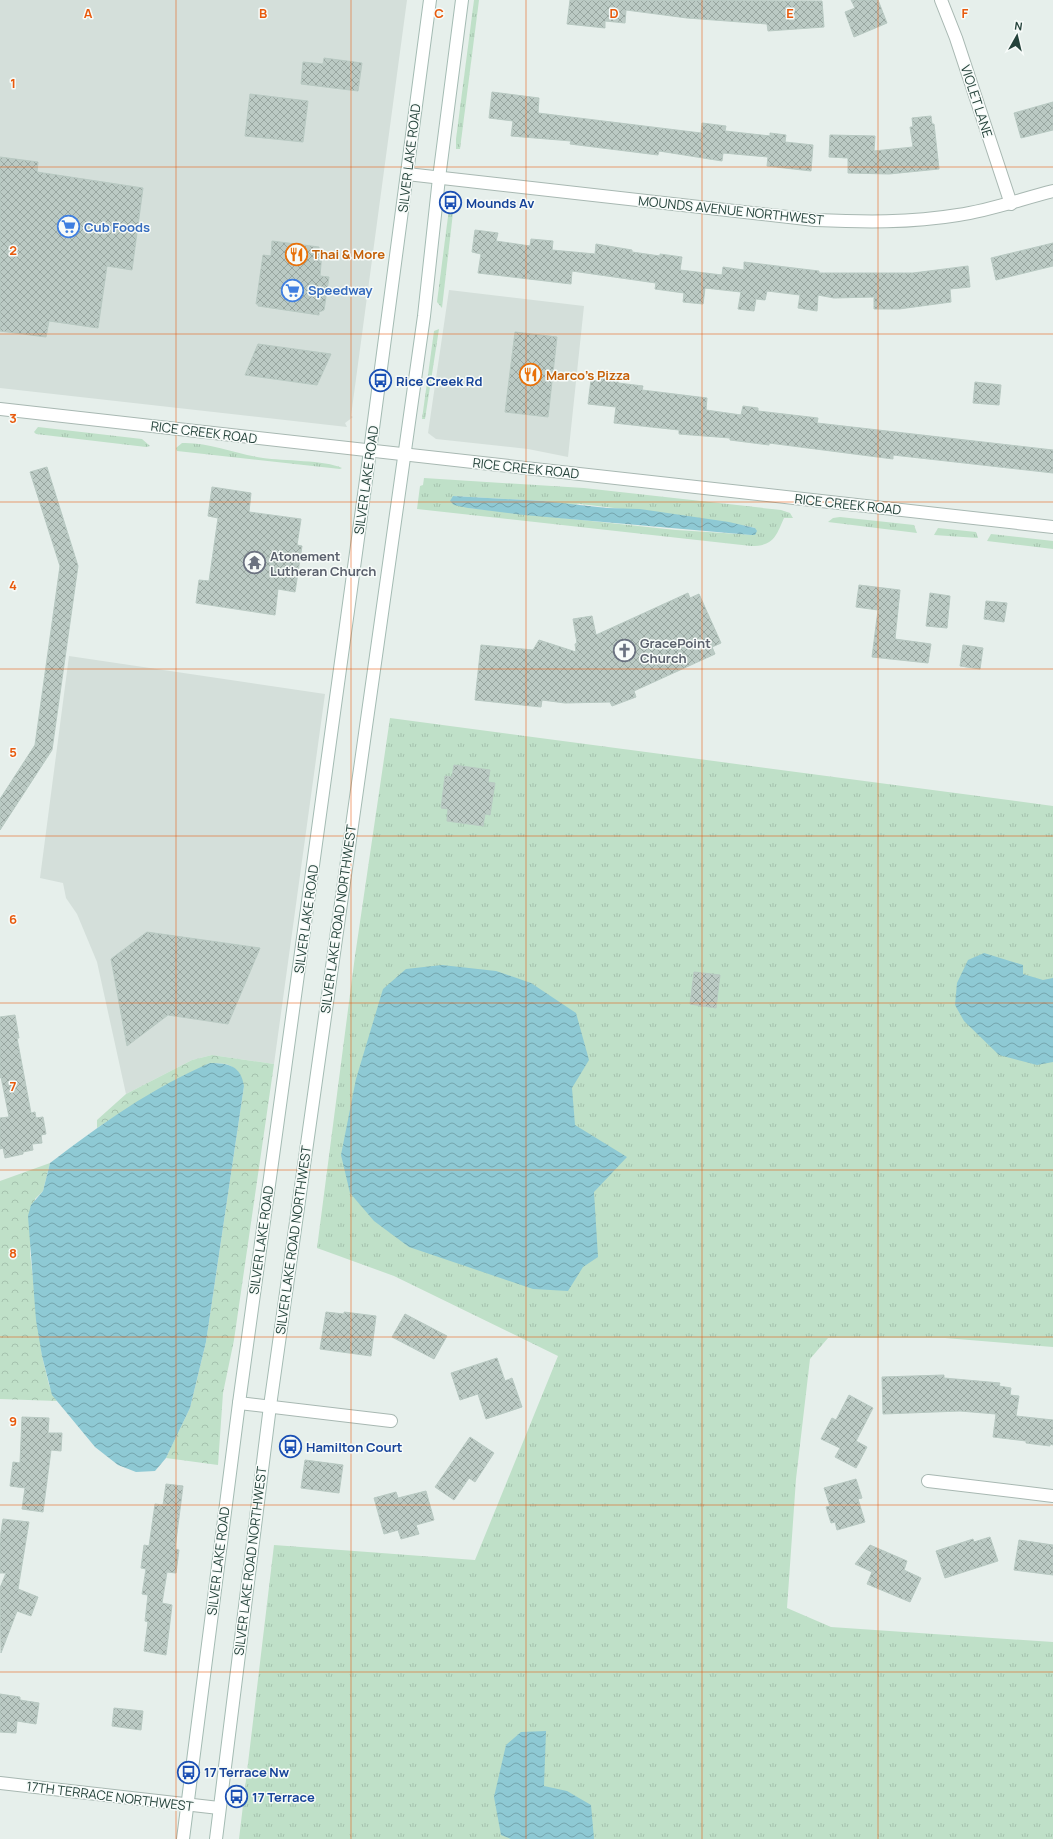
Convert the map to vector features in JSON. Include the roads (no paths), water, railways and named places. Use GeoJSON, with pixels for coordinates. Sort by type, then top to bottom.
{"type":"FeatureCollection","features":[{"type":"Feature","properties":{"kind":"main road","name":"SILVER LAKE ROAD"},"geometry":{"type":"LineString","coordinates":[[183,1839],[239,1403],[370,451],[430,0]]}},
{"type":"Feature","properties":{"kind":"main road","name":"SILVER LAKE ROAD NORTHWEST"},"geometry":{"type":"LineString","coordinates":[[216,1839],[270,1406],[424,316],[439,178],[462,0]]}},
{"type":"Feature","properties":{"kind":"main road","name":"VIOLET LANE"},"geometry":{"type":"LineString","coordinates":[[941,0],[956,38],[1012,204]]}},
{"type":"Feature","properties":{"kind":"main road","name":"MOUNDS AVENUE NORTHWEST"},"geometry":{"type":"LineString","coordinates":[[407,174],[815,220],[907,222],[959,215],[1012,204],[1053,191]]}},
{"type":"Feature","properties":{"kind":"main road","name":"RICE CREEK ROAD"},"geometry":{"type":"LineString","coordinates":[[0,409],[1053,526]]}},
{"type":"Feature","properties":{"kind":"main road"},"geometry":{"type":"LineString","coordinates":[[239,1403],[391,1421]]}},
{"type":"Feature","properties":{"kind":"main road"},"geometry":{"type":"LineString","coordinates":[[928,1481],[1053,1496]]}},
{"type":"Feature","properties":{"kind":"main road","name":"17TH TERRACE NORTHWEST"},"geometry":{"type":"LineString","coordinates":[[0,1783],[219,1808]]}},
{"type":"Feature","properties":{"kind":"water"},"geometry":{"type":"Polygon","coordinates":[[[453,496],[543,501],[607,508],[640,509],[729,522],[755,528],[757,531],[755,535],[751,535],[524,515],[454,505],[450,501],[453,496]]]}},
{"type":"Feature","properties":{"kind":"water"},"geometry":{"type":"Polygon","coordinates":[[[984,953],[1023,965],[1023,974],[1043,980],[1053,978],[1053,1062],[1037,1065],[999,1055],[964,1021],[955,1005],[957,983],[968,960],[984,953]]]}},
{"type":"Feature","properties":{"kind":"water"},"geometry":{"type":"Polygon","coordinates":[[[442,965],[496,971],[531,983],[576,1013],[589,1060],[572,1088],[575,1125],[627,1157],[594,1192],[598,1257],[583,1267],[568,1291],[533,1289],[409,1247],[374,1221],[350,1193],[341,1155],[356,1079],[383,989],[406,969],[442,965]]]}},
{"type":"Feature","properties":{"kind":"water"},"geometry":{"type":"Polygon","coordinates":[[[210,1063],[223,1064],[233,1067],[240,1074],[244,1086],[206,1342],[190,1408],[166,1458],[155,1471],[136,1472],[118,1465],[95,1447],[52,1395],[42,1356],[36,1320],[28,1216],[31,1205],[43,1191],[50,1163],[127,1108],[168,1083],[210,1063]]]}},
{"type":"Feature","properties":{"kind":"water"},"geometry":{"type":"Polygon","coordinates":[[[546,1731],[544,1786],[567,1791],[591,1805],[594,1839],[511,1839],[501,1835],[494,1797],[506,1745],[521,1732],[546,1731]]]}},
{"type":"Feature","properties":{"kind":"place","name":"Mounds Av"},"geometry":{"type":"Point","coordinates":[451,203]}},
{"type":"Feature","properties":{"kind":"place","name":"Cub Foods"},"geometry":{"type":"Point","coordinates":[69,227]}},
{"type":"Feature","properties":{"kind":"place","name":"Thai & More"},"geometry":{"type":"Point","coordinates":[297,254]}},
{"type":"Feature","properties":{"kind":"place","name":"Speedway"},"geometry":{"type":"Point","coordinates":[292,290]}},
{"type":"Feature","properties":{"kind":"place","name":"Marco's Pizza"},"geometry":{"type":"Point","coordinates":[531,375]}},
{"type":"Feature","properties":{"kind":"place","name":"Rice Creek Rd"},"geometry":{"type":"Point","coordinates":[381,381]}},
{"type":"Feature","properties":{"kind":"place","name":"Atonement Lutheran Church"},"geometry":{"type":"Point","coordinates":[255,563]}},
{"type":"Feature","properties":{"kind":"place","name":"GracePoint Church"},"geometry":{"type":"Point","coordinates":[624,650]}},
{"type":"Feature","properties":{"kind":"place","name":"Hamilton Court"},"geometry":{"type":"Point","coordinates":[291,1447]}},
{"type":"Feature","properties":{"kind":"place","name":"17 Terrace Nw"},"geometry":{"type":"Point","coordinates":[189,1772]}},
{"type":"Feature","properties":{"kind":"place","name":"17 Terrace"},"geometry":{"type":"Point","coordinates":[237,1797]}}]}
